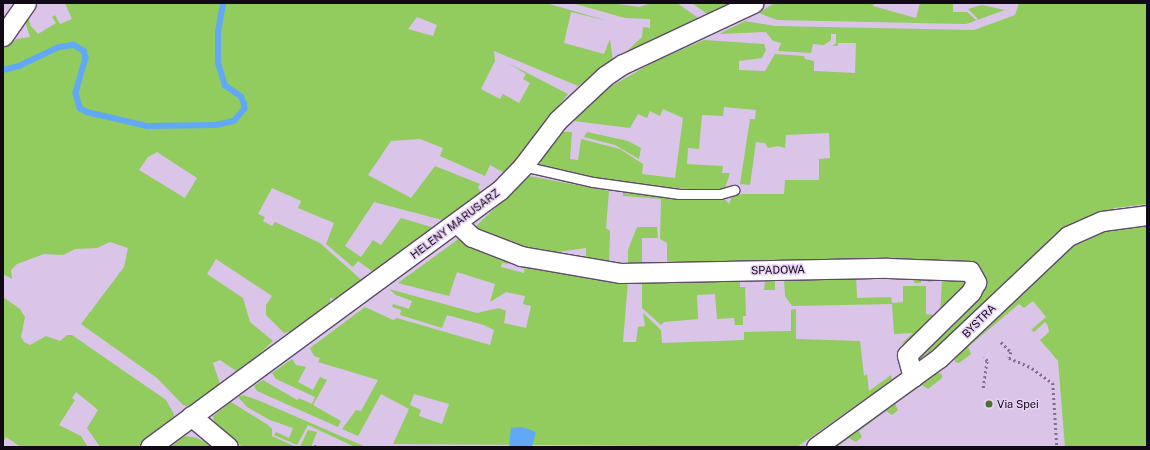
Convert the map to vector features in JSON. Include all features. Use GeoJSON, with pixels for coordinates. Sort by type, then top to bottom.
{"type":"FeatureCollection","features":[{"type":"Feature","properties":{"kind":"street"},"geometry":{"type":"LineString","coordinates":[[3,36],[26,3]]}},
{"type":"Feature","properties":{"kind":"street","name":"HELENY MARUSARZ"},"geometry":{"type":"LineString","coordinates":[[150,447],[458,224],[499,191],[523,166],[558,120],[605,76],[623,64],[753,3]]}},
{"type":"Feature","properties":{"kind":"street","name":"BYSTRA"},"geometry":{"type":"LineString","coordinates":[[816,447],[913,377],[976,325],[1068,236],[1102,221],[1147,215]]}},
{"type":"Feature","properties":{"kind":"street","name":"SPADOWA"},"geometry":{"type":"LineString","coordinates":[[458,224],[472,237],[521,256],[620,273],[935,268],[961,269],[974,273],[976,282],[971,292],[907,355],[913,377]]}},
{"type":"Feature","properties":{"kind":"street"},"geometry":{"type":"LineString","coordinates":[[191,416],[228,447]]}},
{"type":"Feature","properties":{"kind":"lane"},"geometry":{"type":"LineString","coordinates":[[523,166],[592,182],[679,194],[720,194],[734,190]]}},
{"type":"Feature","properties":{"kind":"path"},"geometry":{"type":"LineString","coordinates":[[1001,342],[1011,352],[1010,358],[1052,383],[1057,447]]}},
{"type":"Feature","properties":{"kind":"path"},"geometry":{"type":"LineString","coordinates":[[983,388],[987,361],[984,357]]}},
{"type":"Feature","properties":{"kind":"path"},"geometry":{"type":"LineString","coordinates":[[315,447],[317,442]]}},
{"type":"Feature","properties":{"kind":"green space"},"geometry":{"type":"Polygon","coordinates":[[[65,3],[546,3],[608,21],[571,12],[564,43],[604,54],[610,39],[613,61],[578,86],[494,51],[495,61],[481,89],[500,99],[503,94],[519,103],[530,83],[523,79],[526,74],[508,63],[568,94],[505,173],[490,165],[485,176],[440,156],[443,148],[420,139],[391,141],[368,175],[411,198],[435,166],[480,184],[478,187],[482,195],[450,222],[374,202],[345,246],[361,257],[373,240],[381,245],[401,218],[438,229],[376,274],[358,261],[353,267],[326,244],[334,223],[298,208],[301,201],[272,188],[258,214],[265,217],[263,221],[272,226],[275,222],[320,243],[365,283],[342,300],[330,298],[330,308],[293,331],[284,333],[266,315],[266,305],[272,296],[216,259],[207,274],[243,298],[250,322],[273,341],[239,373],[220,360],[213,363],[221,387],[192,407],[183,405],[157,378],[81,324],[124,267],[128,248],[110,242],[97,248],[75,249],[63,255],[44,254],[17,264],[11,270],[12,279],[3,274],[3,48],[17,39],[30,37],[24,18],[28,17],[31,26],[38,34],[56,23],[52,17],[55,15],[60,24],[72,19],[65,3]],[[417,17],[408,29],[433,36],[437,25],[417,17]],[[157,152],[148,157],[139,170],[185,198],[197,178],[157,152]]]}},
{"type":"Feature","properties":{"kind":"green space"},"geometry":{"type":"Polygon","coordinates":[[[572,3],[612,3],[639,7],[651,3],[677,3],[697,17],[698,22],[624,54],[642,37],[643,27],[650,28],[650,19],[625,18],[572,3]]]}},
{"type":"Feature","properties":{"kind":"green space"},"geometry":{"type":"Polygon","coordinates":[[[692,3],[739,3],[710,16],[692,3]]]}},
{"type":"Feature","properties":{"kind":"green space"},"geometry":{"type":"Polygon","coordinates":[[[774,3],[874,3],[873,6],[916,18],[920,3],[953,3],[953,12],[967,12],[976,20],[978,19],[968,9],[982,5],[1005,10],[966,24],[777,20],[759,13],[774,3]]]}},
{"type":"Feature","properties":{"kind":"green space"},"geometry":{"type":"Polygon","coordinates":[[[1019,3],[1147,3],[1147,204],[1114,208],[1103,216],[1077,224],[1049,241],[972,319],[917,362],[915,350],[979,288],[981,282],[976,271],[962,266],[608,268],[564,261],[571,255],[586,257],[586,248],[558,252],[556,259],[523,253],[477,236],[475,227],[529,176],[609,191],[606,228],[610,231],[609,265],[628,266],[628,250],[637,227],[657,227],[658,238],[642,238],[642,266],[667,266],[667,243],[660,239],[661,199],[623,196],[623,192],[724,198],[729,204],[732,196],[742,194],[784,194],[785,180],[819,180],[819,159],[830,158],[829,133],[786,135],[785,148],[778,146],[768,148],[765,143],[756,142],[750,185],[740,184],[750,119],[755,119],[756,110],[724,107],[723,116],[702,115],[699,149],[688,148],[687,164],[723,166],[722,173],[730,173],[725,188],[718,190],[664,188],[557,172],[540,167],[541,160],[563,132],[572,132],[570,159],[578,160],[581,139],[620,149],[643,164],[642,174],[675,178],[683,118],[663,109],[660,116],[650,111],[647,118],[638,114],[630,128],[574,121],[578,114],[610,87],[655,61],[704,40],[764,44],[766,50],[762,58],[739,61],[739,70],[765,71],[775,54],[804,56],[805,59],[814,61],[814,71],[855,73],[856,43],[838,43],[838,46],[832,46],[836,43],[836,34],[831,34],[831,40],[824,45],[813,44],[811,53],[778,51],[781,43],[773,41],[766,32],[719,34],[745,21],[775,26],[974,30],[1015,15],[1019,3]]]}},
{"type":"Feature","properties":{"kind":"green space"},"geometry":{"type":"Polygon","coordinates":[[[587,132],[628,141],[641,148],[639,159],[615,145],[584,137],[587,132]]]}},
{"type":"Feature","properties":{"kind":"green space"},"geometry":{"type":"Polygon","coordinates":[[[1147,221],[1147,447],[1065,447],[1058,361],[1040,340],[1049,332],[1048,326],[1045,322],[1034,332],[1031,330],[1046,317],[1033,301],[1024,308],[1019,304],[968,347],[971,354],[959,363],[955,362],[955,355],[1063,247],[1100,229],[1147,221]]]}},
{"type":"Feature","properties":{"kind":"green space"},"geometry":{"type":"Polygon","coordinates":[[[460,238],[510,256],[508,264],[502,263],[501,267],[524,273],[525,260],[628,281],[623,342],[636,342],[638,327],[645,326],[643,313],[661,330],[662,343],[744,340],[744,332],[791,331],[791,310],[796,309],[796,339],[860,341],[864,376],[867,374],[869,391],[891,375],[892,380],[797,447],[393,444],[409,409],[381,394],[358,436],[342,429],[356,410],[361,411],[378,380],[318,362],[320,358],[314,356],[310,348],[365,307],[393,320],[397,318],[490,345],[494,330],[484,325],[447,315],[442,328],[400,315],[401,310],[392,307],[393,304],[409,309],[412,301],[396,295],[389,289],[477,313],[499,308],[506,311],[504,323],[526,328],[531,306],[523,304],[525,296],[506,292],[490,302],[495,284],[457,272],[449,296],[398,283],[460,238]],[[414,394],[410,405],[421,410],[419,416],[442,424],[449,404],[414,394]]]}},
{"type":"Feature","properties":{"kind":"green space"},"geometry":{"type":"Polygon","coordinates":[[[830,271],[952,271],[967,274],[972,281],[969,290],[940,316],[942,280],[928,282],[928,275],[921,275],[921,283],[915,283],[909,275],[856,275],[857,298],[891,297],[892,303],[903,302],[903,286],[926,286],[926,314],[933,315],[933,320],[917,338],[901,344],[913,333],[894,334],[892,304],[792,306],[785,296],[784,280],[775,280],[775,290],[764,290],[766,274],[830,271]]]}},
{"type":"Feature","properties":{"kind":"green space"},"geometry":{"type":"Polygon","coordinates":[[[752,277],[751,281],[740,281],[740,287],[745,287],[746,316],[743,316],[743,325],[735,325],[734,318],[717,319],[715,294],[697,295],[698,319],[664,322],[661,325],[642,308],[642,281],[752,277]]]}},
{"type":"Feature","properties":{"kind":"green space"},"geometry":{"type":"Polygon","coordinates":[[[3,297],[20,309],[25,317],[21,337],[24,342],[30,345],[46,336],[60,341],[67,335],[72,335],[166,400],[174,414],[174,421],[137,447],[100,447],[87,428],[98,410],[76,392],[72,398],[75,400],[59,425],[81,436],[88,447],[21,447],[6,437],[3,442],[3,297]]]}},
{"type":"Feature","properties":{"kind":"green space"},"geometry":{"type":"Polygon","coordinates":[[[292,359],[296,365],[306,367],[298,382],[313,390],[320,377],[327,380],[313,405],[341,421],[338,427],[257,391],[254,386],[263,380],[297,400],[299,398],[312,404],[315,397],[276,379],[272,373],[292,359]]]}},
{"type":"Feature","properties":{"kind":"green space"},"geometry":{"type":"Polygon","coordinates":[[[933,372],[942,374],[942,378],[928,389],[922,385],[895,404],[898,410],[892,415],[886,411],[859,431],[862,437],[856,442],[849,438],[837,447],[830,447],[933,372]]]}},
{"type":"Feature","properties":{"kind":"green space"},"geometry":{"type":"Polygon","coordinates":[[[243,395],[366,447],[355,447],[308,425],[297,445],[274,435],[276,432],[289,438],[293,428],[270,420],[247,407],[238,397],[243,395]]]}},
{"type":"Feature","properties":{"kind":"green space"},"geometry":{"type":"Polygon","coordinates":[[[231,402],[268,425],[272,429],[272,436],[296,447],[243,447],[223,433],[214,421],[213,416],[231,402]]]}},
{"type":"Feature","properties":{"kind":"green space"},"geometry":{"type":"Polygon","coordinates":[[[308,430],[317,432],[311,447],[300,447],[308,430]]]}},
{"type":"Feature","properties":{"kind":"green space"},"geometry":{"type":"Polygon","coordinates":[[[185,436],[197,438],[213,447],[170,447],[185,436]]]}},
{"type":"Feature","properties":{"kind":"water"},"geometry":{"type":"Polygon","coordinates":[[[522,427],[536,432],[532,446],[509,447],[511,428],[522,427]]]}},
{"type":"Feature","properties":{"kind":"waterway"},"geometry":{"type":"LineString","coordinates":[[3,70],[19,66],[59,47],[74,45],[84,51],[86,58],[76,93],[80,108],[87,112],[147,126],[216,125],[234,121],[244,109],[244,104],[241,97],[225,86],[218,63],[218,32],[223,3]]}},
{"type":"Feature","properties":{"kind":"place","name":"Via Spei"},"geometry":{"type":"Point","coordinates":[989,404]}}]}
